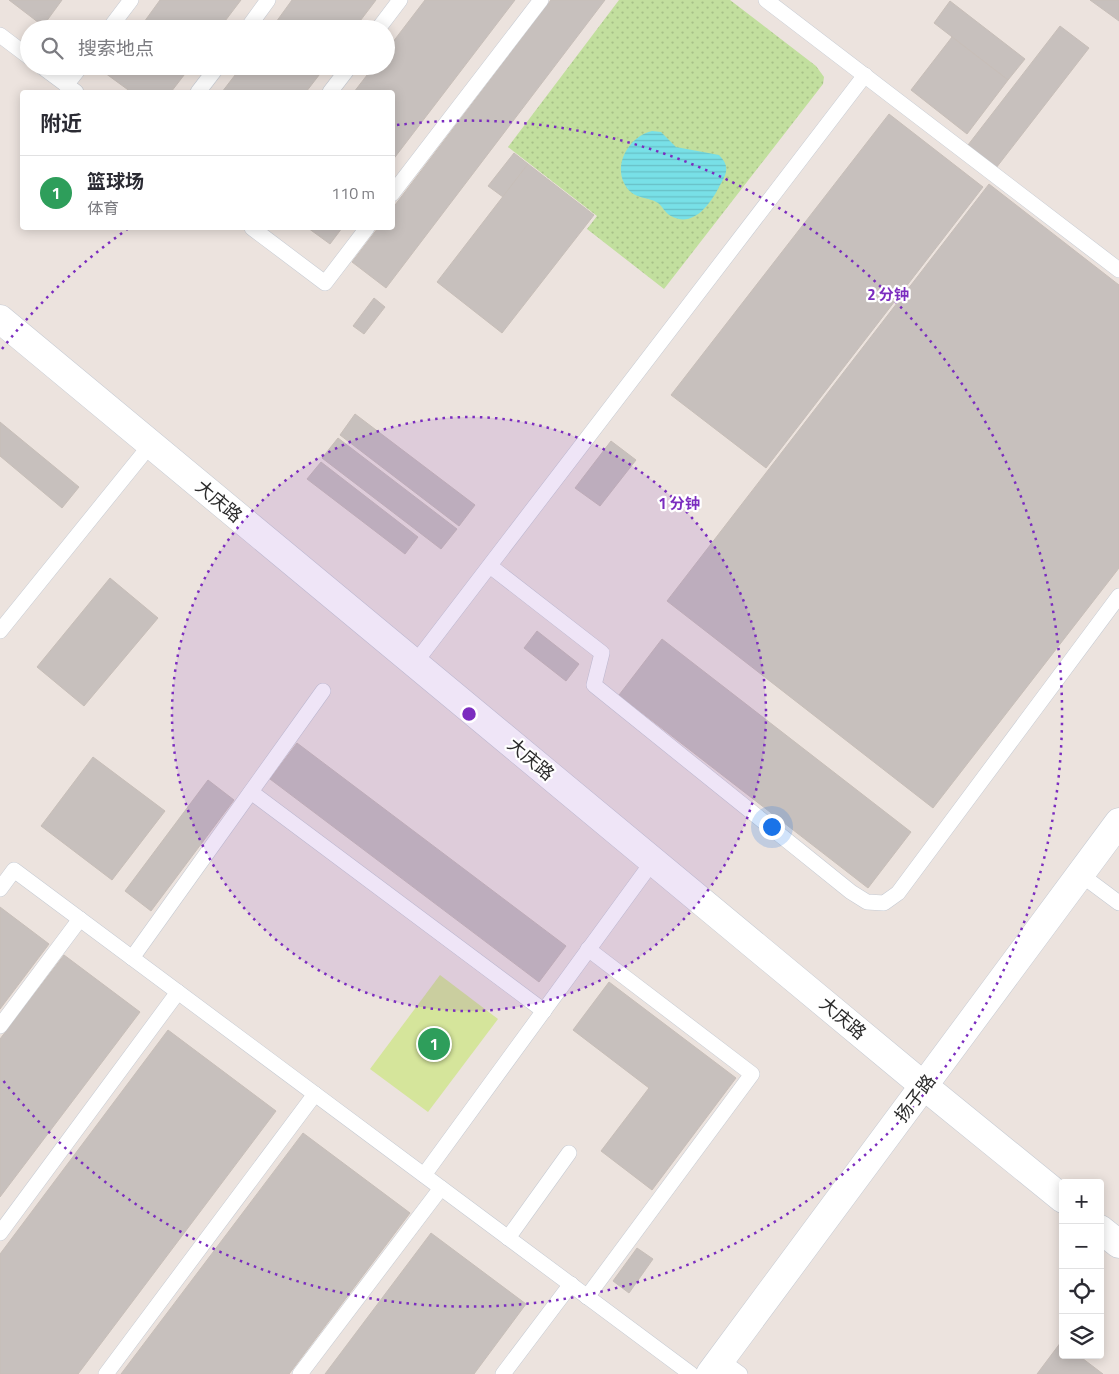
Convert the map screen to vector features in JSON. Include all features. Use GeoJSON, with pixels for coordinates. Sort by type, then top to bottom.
{"type":"FeatureCollection","features":[{"type":"Feature","properties":{"kind":"street","name":"大庆路"},"geometry":{"type":"LineString","coordinates":[[0,319],[924,1086],[1059,1195]]}},
{"type":"Feature","properties":{"kind":"street","name":"扬子路"},"geometry":{"type":"LineString","coordinates":[[723,1369],[924,1086],[1119,822]]}},
{"type":"Feature","properties":{"kind":"street"},"geometry":{"type":"LineString","coordinates":[[1104,1232],[1119,1244]]}},
{"type":"Feature","properties":{"kind":"lane"},"geometry":{"type":"LineString","coordinates":[[116,20],[131,0]]}},
{"type":"Feature","properties":{"kind":"lane"},"geometry":{"type":"LineString","coordinates":[[254,20],[268,0]]}},
{"type":"Feature","properties":{"kind":"lane"},"geometry":{"type":"LineString","coordinates":[[385,20],[400,0]]}},
{"type":"Feature","properties":{"kind":"lane"},"geometry":{"type":"LineString","coordinates":[[395,190],[542,0]]}},
{"type":"Feature","properties":{"kind":"lane"},"geometry":{"type":"LineString","coordinates":[[766,0],[1119,270]]}},
{"type":"Feature","properties":{"kind":"lane"},"geometry":{"type":"LineString","coordinates":[[0,35],[20,50]]}},
{"type":"Feature","properties":{"kind":"lane"},"geometry":{"type":"LineString","coordinates":[[53,75],[71,89],[77,75]]}},
{"type":"Feature","properties":{"kind":"lane"},"geometry":{"type":"LineString","coordinates":[[200,90],[211,75]]}},
{"type":"Feature","properties":{"kind":"lane"},"geometry":{"type":"LineString","coordinates":[[332,90],[343,75]]}},
{"type":"Feature","properties":{"kind":"lane"},"geometry":{"type":"LineString","coordinates":[[415,663],[865,76]]}},
{"type":"Feature","properties":{"kind":"lane"},"geometry":{"type":"LineString","coordinates":[[255,230],[325,283],[365,230]]}},
{"type":"Feature","properties":{"kind":"lane"},"geometry":{"type":"LineString","coordinates":[[0,632],[151,444]]}},
{"type":"Feature","properties":{"kind":"lane"},"geometry":{"type":"LineString","coordinates":[[490,566],[602,653],[594,685],[851,892],[867,902],[884,903],[898,893],[1119,596]]}},
{"type":"Feature","properties":{"kind":"lane"},"geometry":{"type":"LineString","coordinates":[[132,958],[323,691]]}},
{"type":"Feature","properties":{"kind":"lane"},"geometry":{"type":"LineString","coordinates":[[251,792],[544,1011]]}},
{"type":"Feature","properties":{"kind":"lane"},"geometry":{"type":"LineString","coordinates":[[424,1175],[653,861]]}},
{"type":"Feature","properties":{"kind":"lane"},"geometry":{"type":"LineString","coordinates":[[0,889],[14,870],[692,1374]]}},
{"type":"Feature","properties":{"kind":"lane"},"geometry":{"type":"LineString","coordinates":[[1080,874],[1119,902]]}},
{"type":"Feature","properties":{"kind":"lane"},"geometry":{"type":"LineString","coordinates":[[0,1026],[80,919]]}},
{"type":"Feature","properties":{"kind":"lane"},"geometry":{"type":"LineString","coordinates":[[588,949],[752,1074],[588,1297]]}},
{"type":"Feature","properties":{"kind":"lane"},"geometry":{"type":"LineString","coordinates":[[0,1233],[178,992]]}},
{"type":"Feature","properties":{"kind":"lane"},"geometry":{"type":"LineString","coordinates":[[106,1374],[315,1094]]}},
{"type":"Feature","properties":{"kind":"lane"},"geometry":{"type":"LineString","coordinates":[[508,1238],[569,1153]]}},
{"type":"Feature","properties":{"kind":"lane"},"geometry":{"type":"LineString","coordinates":[[300,1374],[441,1188]]}},
{"type":"Feature","properties":{"kind":"lane"},"geometry":{"type":"LineString","coordinates":[[503,1374],[571,1284]]}},
{"type":"Feature","properties":{"kind":"green space"},"geometry":{"type":"Polygon","coordinates":[[[619,0],[730,0],[816,66],[824,77],[823,84],[664,289],[587,229],[597,216],[508,147],[619,0]]]}},
{"type":"Feature","properties":{"kind":"green space"},"geometry":{"type":"Polygon","coordinates":[[[440,975],[498,1019],[428,1112],[370,1069],[440,975]]]}},
{"type":"Feature","properties":{"kind":"water"},"geometry":{"type":"Polygon","coordinates":[[[652,131],[661,132],[676,147],[719,155],[725,164],[725,176],[714,196],[705,208],[693,217],[679,219],[671,216],[658,203],[638,196],[627,188],[621,171],[625,153],[636,139],[652,131]]]}},
{"type":"Feature","properties":{"kind":"building"},"geometry":{"type":"Polygon","coordinates":[[[9,0],[62,0],[47,20],[35,20],[9,0]]]}},
{"type":"Feature","properties":{"kind":"building"},"geometry":{"type":"Polygon","coordinates":[[[160,0],[241,0],[226,20],[146,20],[160,0]]]}},
{"type":"Feature","properties":{"kind":"building"},"geometry":{"type":"Polygon","coordinates":[[[292,0],[376,0],[361,20],[278,20],[292,0]]]}},
{"type":"Feature","properties":{"kind":"building"},"geometry":{"type":"Polygon","coordinates":[[[425,0],[515,0],[395,157],[395,90],[356,90],[367,75],[395,75],[395,39],[425,0]]]}},
{"type":"Feature","properties":{"kind":"building"},"geometry":{"type":"Polygon","coordinates":[[[551,0],[605,0],[386,288],[352,262],[376,230],[395,230],[395,205],[551,0]]]}},
{"type":"Feature","properties":{"kind":"building"},"geometry":{"type":"Polygon","coordinates":[[[1090,0],[1119,0],[1119,21],[1090,0]]]}},
{"type":"Feature","properties":{"kind":"building"},"geometry":{"type":"Polygon","coordinates":[[[950,1],[1025,59],[1008,80],[934,23],[950,1]]]}},
{"type":"Feature","properties":{"kind":"building"},"geometry":{"type":"Polygon","coordinates":[[[1060,26],[1089,48],[996,168],[968,145],[1060,26]]]}},
{"type":"Feature","properties":{"kind":"building"},"geometry":{"type":"Polygon","coordinates":[[[952,37],[1008,80],[967,134],[911,90],[952,37]]]}},
{"type":"Feature","properties":{"kind":"building"},"geometry":{"type":"Polygon","coordinates":[[[108,75],[184,75],[173,90],[128,90],[108,75]]]}},
{"type":"Feature","properties":{"kind":"building"},"geometry":{"type":"Polygon","coordinates":[[[235,75],[319,75],[308,90],[224,90],[235,75]]]}},
{"type":"Feature","properties":{"kind":"building"},"geometry":{"type":"Polygon","coordinates":[[[889,114],[983,187],[766,468],[671,395],[889,114]]]}},
{"type":"Feature","properties":{"kind":"building"},"geometry":{"type":"Polygon","coordinates":[[[514,153],[528,164],[503,197],[488,186],[514,153]]]}},
{"type":"Feature","properties":{"kind":"building"},"geometry":{"type":"Polygon","coordinates":[[[528,164],[594,215],[502,333],[437,282],[528,164]]]}},
{"type":"Feature","properties":{"kind":"building"},"geometry":{"type":"Polygon","coordinates":[[[989,184],[1119,285],[1119,568],[933,808],[667,601],[989,184]]]}},
{"type":"Feature","properties":{"kind":"building"},"geometry":{"type":"Polygon","coordinates":[[[311,230],[340,230],[330,244],[311,230]]]}},
{"type":"Feature","properties":{"kind":"building"},"geometry":{"type":"Polygon","coordinates":[[[374,298],[385,307],[364,334],[353,326],[374,298]]]}},
{"type":"Feature","properties":{"kind":"building"},"geometry":{"type":"Polygon","coordinates":[[[355,414],[475,505],[459,526],[340,435],[355,414]]]}},
{"type":"Feature","properties":{"kind":"building"},"geometry":{"type":"Polygon","coordinates":[[[0,422],[79,487],[62,508],[0,456],[0,422]]]}},
{"type":"Feature","properties":{"kind":"building"},"geometry":{"type":"Polygon","coordinates":[[[338,438],[457,529],[441,549],[322,458],[338,438]]]}},
{"type":"Feature","properties":{"kind":"building"},"geometry":{"type":"Polygon","coordinates":[[[611,441],[636,460],[600,506],[575,488],[611,441]]]}},
{"type":"Feature","properties":{"kind":"building"},"geometry":{"type":"Polygon","coordinates":[[[321,462],[418,537],[405,554],[307,479],[321,462]]]}},
{"type":"Feature","properties":{"kind":"building"},"geometry":{"type":"Polygon","coordinates":[[[110,578],[158,618],[84,706],[37,667],[110,578]]]}},
{"type":"Feature","properties":{"kind":"building"},"geometry":{"type":"Polygon","coordinates":[[[537,631],[579,664],[566,681],[524,648],[537,631]]]}},
{"type":"Feature","properties":{"kind":"building"},"geometry":{"type":"Polygon","coordinates":[[[662,639],[911,832],[868,888],[619,695],[662,639]]]}},
{"type":"Feature","properties":{"kind":"building"},"geometry":{"type":"Polygon","coordinates":[[[297,743],[566,946],[539,982],[270,779],[297,743]]]}},
{"type":"Feature","properties":{"kind":"building"},"geometry":{"type":"Polygon","coordinates":[[[93,757],[165,811],[112,880],[41,826],[93,757]]]}},
{"type":"Feature","properties":{"kind":"building"},"geometry":{"type":"Polygon","coordinates":[[[208,780],[234,800],[151,911],[125,891],[208,780]]]}},
{"type":"Feature","properties":{"kind":"building"},"geometry":{"type":"Polygon","coordinates":[[[0,907],[49,944],[0,1009],[0,907]]]}},
{"type":"Feature","properties":{"kind":"building"},"geometry":{"type":"Polygon","coordinates":[[[64,955],[140,1012],[0,1197],[0,1039],[64,955]]]}},
{"type":"Feature","properties":{"kind":"building"},"geometry":{"type":"Polygon","coordinates":[[[609,982],[736,1078],[652,1190],[601,1151],[649,1088],[573,1030],[609,982]]]}},
{"type":"Feature","properties":{"kind":"building"},"geometry":{"type":"Polygon","coordinates":[[[168,1030],[276,1111],[78,1374],[0,1374],[0,1254],[168,1030]]]}},
{"type":"Feature","properties":{"kind":"building"},"geometry":{"type":"Polygon","coordinates":[[[303,1133],[410,1213],[289,1374],[121,1374],[303,1133]]]}},
{"type":"Feature","properties":{"kind":"building"},"geometry":{"type":"Polygon","coordinates":[[[431,1233],[526,1304],[474,1374],[325,1374],[431,1233]]]}},
{"type":"Feature","properties":{"kind":"building"},"geometry":{"type":"Polygon","coordinates":[[[637,1248],[653,1259],[629,1293],[613,1281],[637,1248]]]}},
{"type":"Feature","properties":{"kind":"building"},"geometry":{"type":"Polygon","coordinates":[[[1059,1345],[1059,1359],[1083,1359],[1103,1374],[1037,1374],[1059,1345]]]}},
{"type":"Feature","properties":{"kind":"place","name":"篮球场"},"geometry":{"type":"Point","coordinates":[434,1044]}}]}
